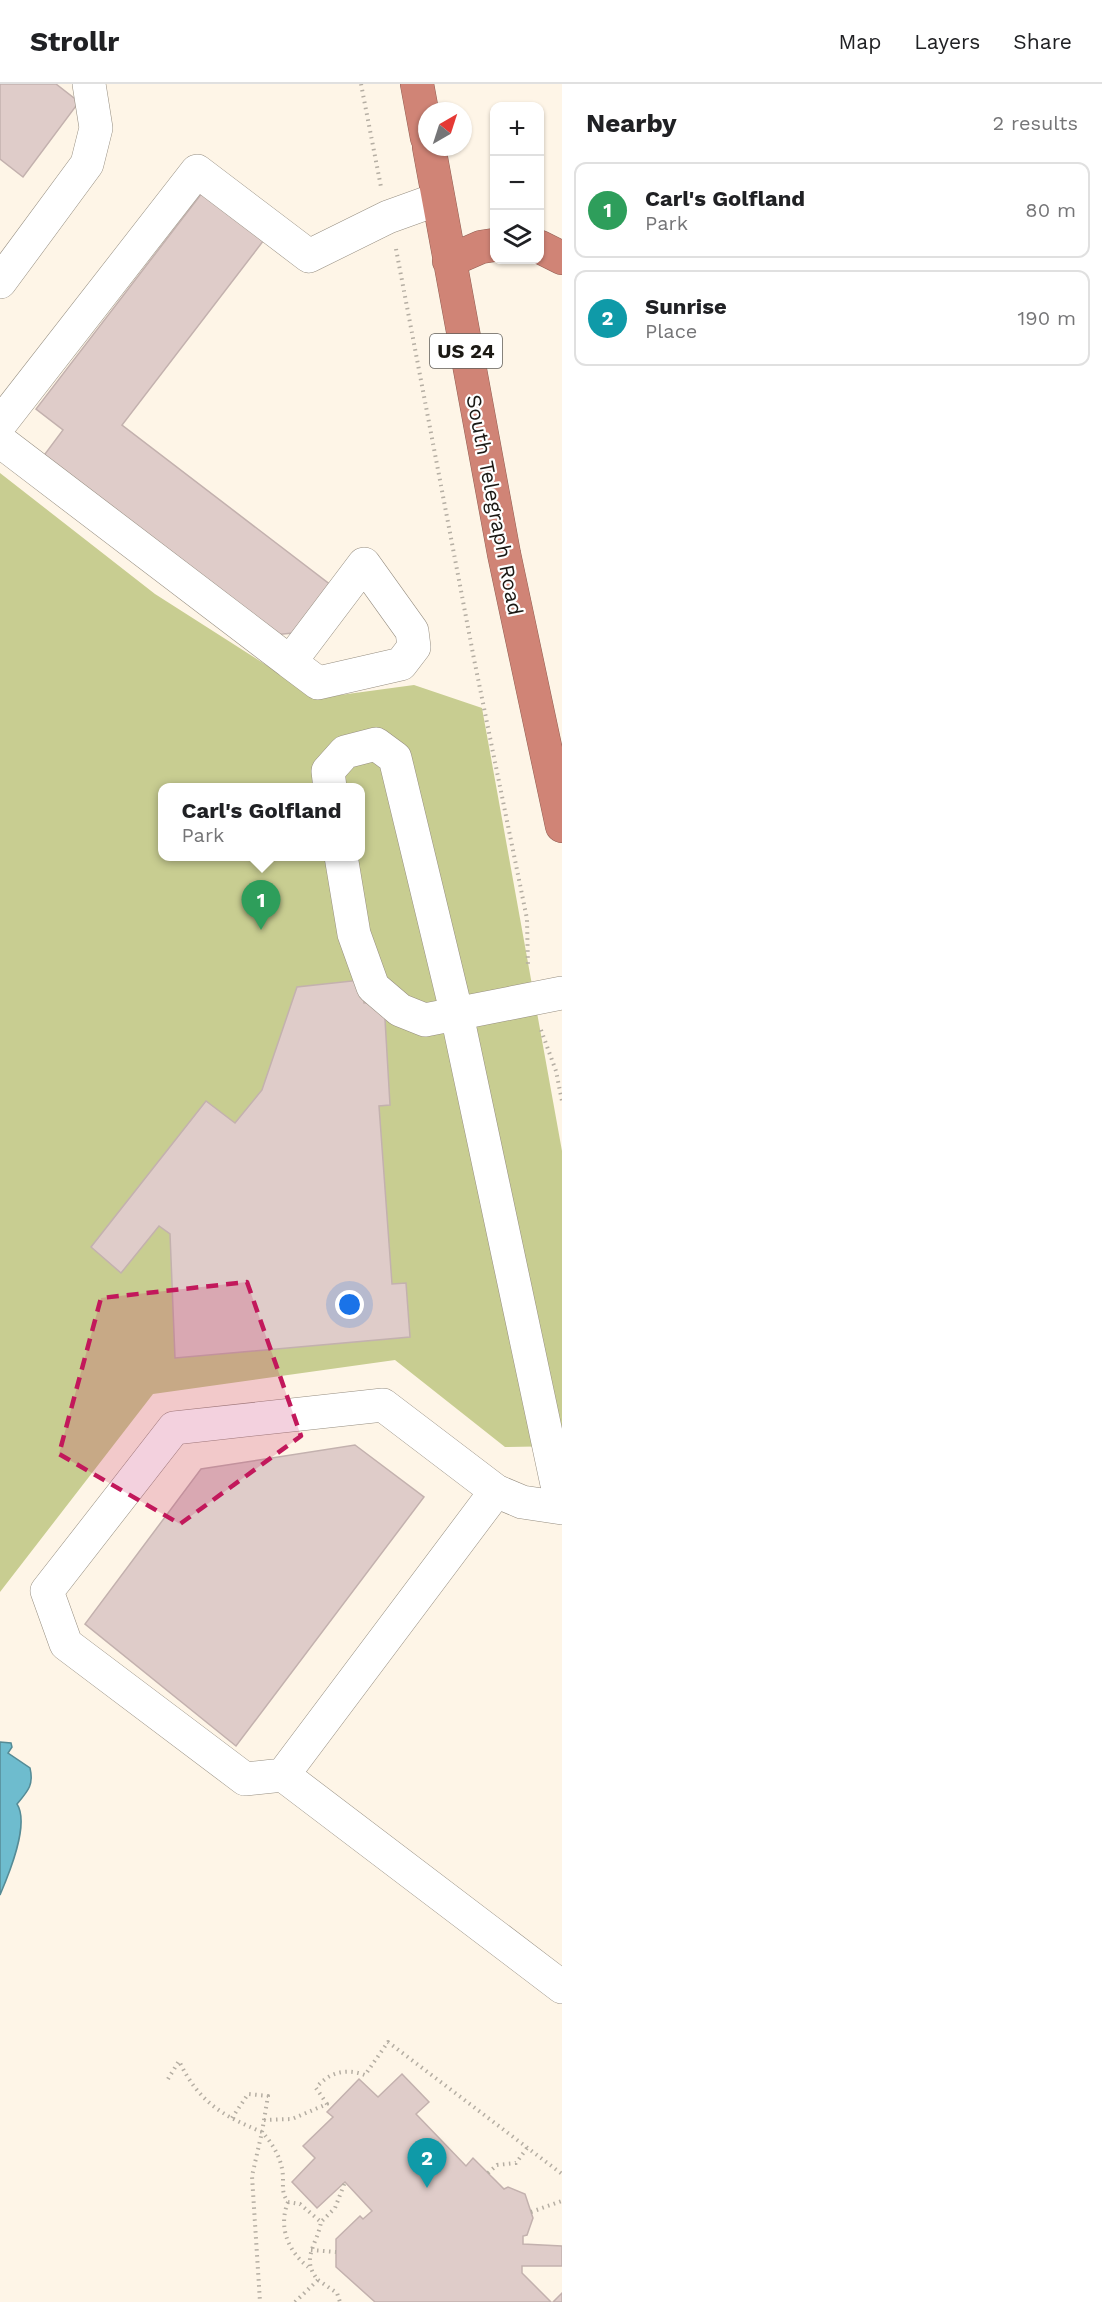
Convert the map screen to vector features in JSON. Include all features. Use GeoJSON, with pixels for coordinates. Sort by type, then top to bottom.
{"type":"FeatureCollection","features":[{"type":"Feature","properties":{"kind":"highway"},"geometry":{"type":"LineString","coordinates":[[417,84],[420,102]]}},
{"type":"Feature","properties":{"kind":"highway","name":"South Telegraph Road"},"geometry":{"type":"LineString","coordinates":[[431,156],[504,554],[562,826]]}},
{"type":"Feature","properties":{"kind":"highway"},"geometry":{"type":"LineString","coordinates":[[449,261],[490,246]]}},
{"type":"Feature","properties":{"kind":"highway"},"geometry":{"type":"LineString","coordinates":[[544,249],[562,258]]}},
{"type":"Feature","properties":{"kind":"street"},"geometry":{"type":"LineString","coordinates":[[0,282],[87,164],[96,128],[90,84]]}},
{"type":"Feature","properties":{"kind":"street"},"geometry":{"type":"LineString","coordinates":[[0,424],[197,171],[309,256],[388,217],[438,199]]}},
{"type":"Feature","properties":{"kind":"street"},"geometry":{"type":"LineString","coordinates":[[0,441],[290,662]]}},
{"type":"Feature","properties":{"kind":"street"},"geometry":{"type":"LineString","coordinates":[[329,783],[328,771],[345,752],[376,744],[395,758],[457,1015],[562,1508],[522,1502],[496,1491],[383,1405],[174,1428],[46,1591],[66,1644],[244,1779],[283,1775],[562,1987]]}},
{"type":"Feature","properties":{"kind":"street"},"geometry":{"type":"LineString","coordinates":[[342,861],[354,934],[373,987],[400,1010],[426,1020],[562,993]]}},
{"type":"Feature","properties":{"kind":"street"},"geometry":{"type":"LineString","coordinates":[[283,1775],[496,1491]]}},
{"type":"Feature","properties":{"kind":"path"},"geometry":{"type":"LineString","coordinates":[[361,84],[380,185]]}},
{"type":"Feature","properties":{"kind":"path"},"geometry":{"type":"LineString","coordinates":[[395,245],[474,659],[527,919],[528,969]]}},
{"type":"Feature","properties":{"kind":"path"},"geometry":{"type":"LineString","coordinates":[[539,1021],[556,1071],[562,1101]]}},
{"type":"Feature","properties":{"kind":"path"},"geometry":{"type":"LineString","coordinates":[[264,2120],[292,2119],[327,2104],[316,2088],[322,2079],[340,2072],[354,2071],[365,2074],[388,2042],[562,2174]]}},
{"type":"Feature","properties":{"kind":"path"},"geometry":{"type":"LineString","coordinates":[[168,2079],[179,2061],[191,2085],[211,2105],[262,2132],[273,2143],[281,2164],[282,2193],[288,2202],[300,2205],[321,2222]]}},
{"type":"Feature","properties":{"kind":"path"},"geometry":{"type":"LineString","coordinates":[[232,2118],[248,2094],[268,2096],[252,2176],[260,2302]]}},
{"type":"Feature","properties":{"kind":"path"},"geometry":{"type":"LineString","coordinates":[[488,2173],[497,2165],[516,2163],[527,2148]]}},
{"type":"Feature","properties":{"kind":"path"},"geometry":{"type":"LineString","coordinates":[[309,2268],[310,2250],[319,2236],[321,2222],[335,2208],[345,2182]]}},
{"type":"Feature","properties":{"kind":"path"},"geometry":{"type":"LineString","coordinates":[[531,2212],[562,2201]]}},
{"type":"Feature","properties":{"kind":"path"},"geometry":{"type":"LineString","coordinates":[[288,2202],[283,2214],[285,2232],[292,2252],[318,2280],[337,2293],[340,2302]]}},
{"type":"Feature","properties":{"kind":"path"},"geometry":{"type":"LineString","coordinates":[[310,2250],[336,2252]]}},
{"type":"Feature","properties":{"kind":"path"},"geometry":{"type":"LineString","coordinates":[[294,2302],[318,2280]]}},
{"type":"Feature","properties":{"kind":"highlighted area"},"geometry":{"type":"Polygon","coordinates":[[[247,1282],[301,1436],[180,1524],[59,1454],[101,1298],[247,1282]]]}},
{"type":"Feature","properties":{"kind":"green space"},"geometry":{"type":"Polygon","coordinates":[[[0,473],[155,594],[318,698],[414,685],[482,708],[562,1151],[562,1446],[505,1447],[395,1360],[153,1394],[0,1592],[0,473]]]}},
{"type":"Feature","properties":{"kind":"water"},"geometry":{"type":"Polygon","coordinates":[[[0,1742],[11,1743],[12,1747],[8,1753],[30,1768],[31,1783],[17,1804],[20,1813],[20,1836],[0,1895],[0,1742]]]}},
{"type":"Feature","properties":{"kind":"building"},"geometry":{"type":"Polygon","coordinates":[[[0,84],[56,84],[79,102],[23,177],[0,159],[0,84]]]}},
{"type":"Feature","properties":{"kind":"building"},"geometry":{"type":"Polygon","coordinates":[[[202,193],[264,240],[122,425],[336,589],[303,632],[273,635],[42,458],[63,430],[36,409],[202,193]]]}},
{"type":"Feature","properties":{"kind":"building"},"geometry":{"type":"Polygon","coordinates":[[[361,980],[364,1003],[384,1002],[390,1105],[379,1106],[392,1284],[406,1283],[410,1337],[175,1358],[170,1234],[159,1226],[121,1273],[91,1247],[206,1101],[235,1123],[262,1090],[297,987],[361,980]]]}},
{"type":"Feature","properties":{"kind":"building"},"geometry":{"type":"Polygon","coordinates":[[[355,1445],[424,1497],[236,1746],[85,1624],[201,1469],[355,1445]]]}},
{"type":"Feature","properties":{"kind":"building"},"geometry":{"type":"Polygon","coordinates":[[[402,2074],[429,2102],[416,2114],[466,2166],[473,2158],[504,2189],[508,2187],[525,2194],[533,2218],[527,2235],[523,2236],[523,2244],[562,2246],[562,2266],[522,2266],[522,2273],[551,2302],[375,2302],[336,2267],[336,2239],[360,2216],[363,2219],[372,2211],[345,2182],[317,2208],[292,2182],[315,2158],[303,2146],[333,2117],[327,2112],[359,2079],[378,2097],[402,2074]]]}},
{"type":"Feature","properties":{"kind":"building"},"geometry":{"type":"Polygon","coordinates":[[[562,2293],[562,2302],[553,2302],[562,2293]]]}},
{"type":"Feature","properties":{"kind":"place","name":"Carl's Golfland"},"geometry":{"type":"Point","coordinates":[261,930]}},
{"type":"Feature","properties":{"kind":"place","name":"Sunrise"},"geometry":{"type":"Point","coordinates":[427,2188]}}]}
